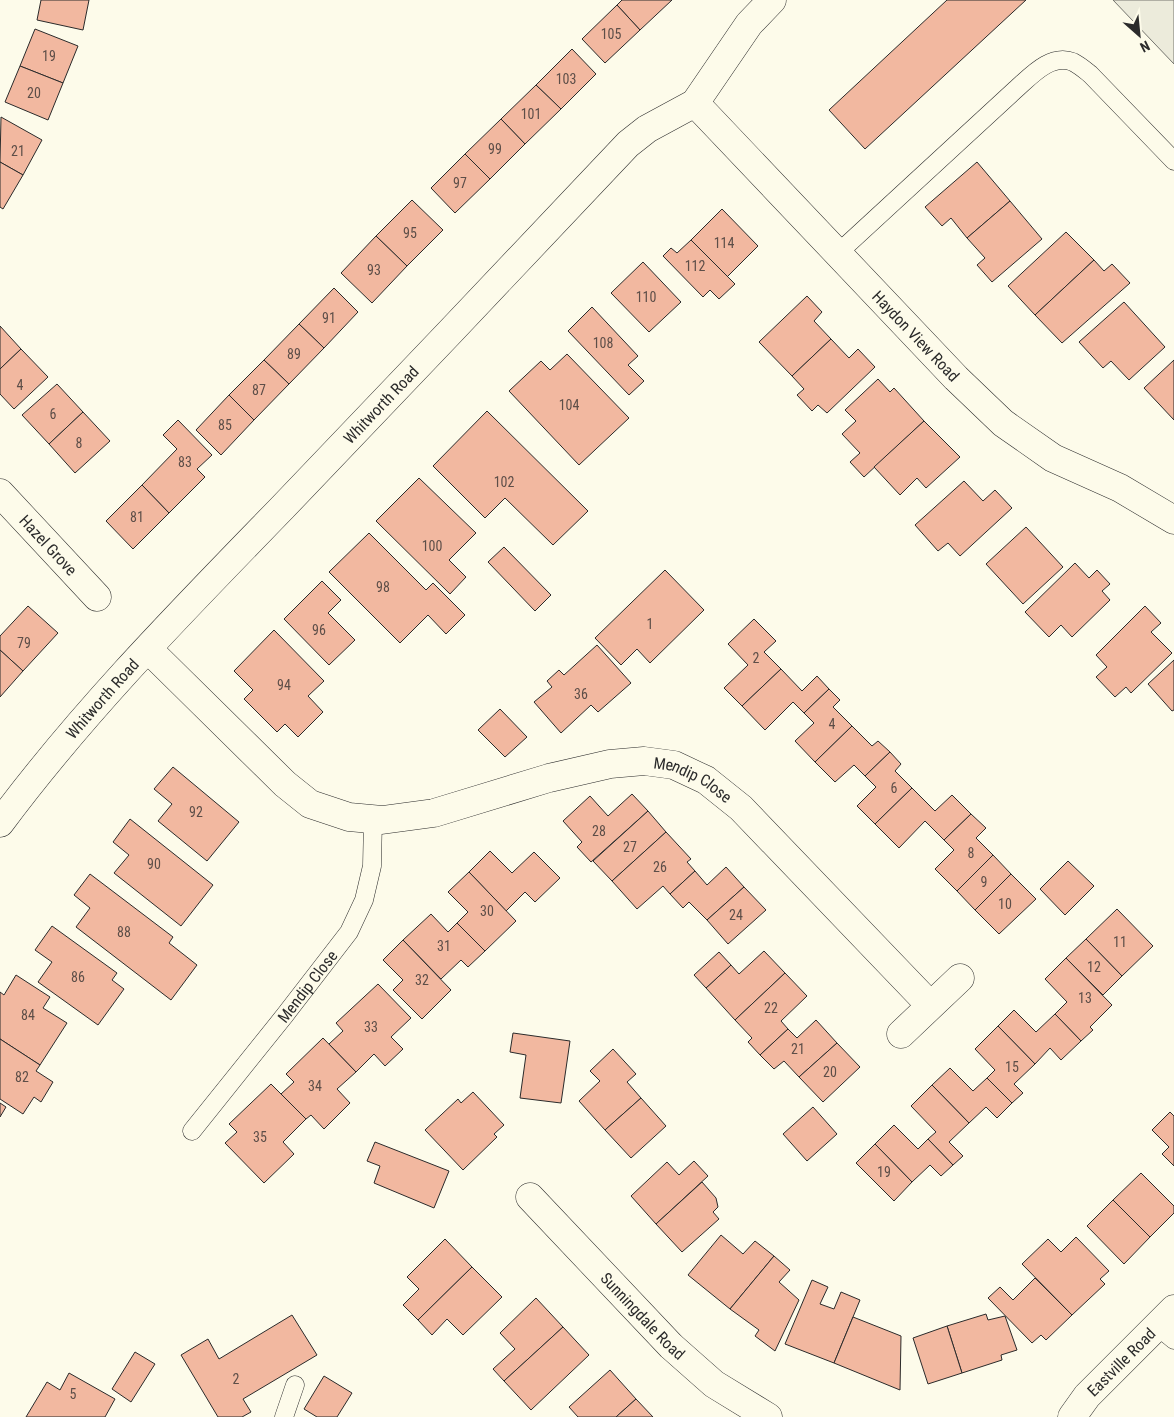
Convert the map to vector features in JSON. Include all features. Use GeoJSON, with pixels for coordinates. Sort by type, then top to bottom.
{"type":"FeatureCollection","features":[{"type":"Feature","properties":{"kind":"street","name":"Whitworth Road"},"geometry":{"type":"LineString","coordinates":[[0,823],[67,738],[148,649],[628,144],[647,129],[695,103],[749,24],[772,0]]}},
{"type":"Feature","properties":{"kind":"street","name":"Haydon View Road"},"geometry":{"type":"LineString","coordinates":[[695,103],[956,378],[1003,423],[1053,458],[1120,488],[1174,520]]}},
{"type":"Feature","properties":{"kind":"street","name":"Hazel Grove"},"geometry":{"type":"LineString","coordinates":[[0,493],[97,598]]}},
{"type":"Feature","properties":{"kind":"street","name":"Mendip Close"},"geometry":{"type":"LineString","coordinates":[[148,649],[285,784],[310,804],[348,818],[382,820],[434,813],[549,778],[610,764],[644,761],[674,765],[706,780],[741,808],[930,1005]]}},
{"type":"Feature","properties":{"kind":"street"},"geometry":{"type":"LineString","coordinates":[[901,1034],[960,978]]}},
{"type":"Feature","properties":{"kind":"street","name":"Sunningdale Road"},"geometry":{"type":"LineString","coordinates":[[530,1197],[671,1346],[714,1384],[768,1417]]}},
{"type":"Feature","properties":{"kind":"street","name":"Eastville Road"},"geometry":{"type":"LineString","coordinates":[[1072,1417],[1087,1396],[1168,1325]]}},
{"type":"Feature","properties":{"kind":"lane"},"geometry":{"type":"LineString","coordinates":[[837,254],[1020,85],[1046,64],[1056,61],[1073,62],[1090,74],[1174,161]]}},
{"type":"Feature","properties":{"kind":"lane","name":"Mendip Close"},"geometry":{"type":"LineString","coordinates":[[192,1131],[349,932],[364,900],[372,866],[373,819]]}},
{"type":"Feature","properties":{"kind":"lane"},"geometry":{"type":"LineString","coordinates":[[284,1417],[296,1385]]}},
{"type":"Feature","properties":{"kind":"shaded area"},"geometry":{"type":"Polygon","coordinates":[[[1113,0],[1174,0],[1174,64],[1113,0]]]}},
{"type":"Feature","properties":{"kind":"building"},"geometry":{"type":"Polygon","coordinates":[[[41,0],[89,0],[83,30],[37,20],[41,0]]]}},
{"type":"Feature","properties":{"kind":"building"},"geometry":{"type":"Polygon","coordinates":[[[622,0],[672,0],[640,30],[617,5],[622,0]]]}},
{"type":"Feature","properties":{"kind":"building"},"geometry":{"type":"Polygon","coordinates":[[[947,0],[1026,0],[865,149],[829,110],[947,0]]]}},
{"type":"Feature","properties":{"kind":"building"},"geometry":{"type":"Polygon","coordinates":[[[617,5],[640,30],[605,63],[582,39],[617,5]]]}},
{"type":"Feature","properties":{"kind":"building"},"geometry":{"type":"Polygon","coordinates":[[[35,29],[78,46],[63,83],[20,66],[35,29]]]}},
{"type":"Feature","properties":{"kind":"building"},"geometry":{"type":"Polygon","coordinates":[[[572,49],[596,74],[561,109],[536,85],[572,49]]]}},
{"type":"Feature","properties":{"kind":"building"},"geometry":{"type":"Polygon","coordinates":[[[20,66],[63,83],[48,120],[5,102],[20,66]]]}},
{"type":"Feature","properties":{"kind":"building"},"geometry":{"type":"Polygon","coordinates":[[[536,85],[561,109],[525,144],[501,119],[536,85]]]}},
{"type":"Feature","properties":{"kind":"building"},"geometry":{"type":"Polygon","coordinates":[[[1,117],[42,140],[23,175],[0,162],[1,117]]]}},
{"type":"Feature","properties":{"kind":"building"},"geometry":{"type":"Polygon","coordinates":[[[501,119],[525,144],[490,179],[465,154],[501,119]]]}},
{"type":"Feature","properties":{"kind":"building"},"geometry":{"type":"Polygon","coordinates":[[[465,154],[490,179],[455,213],[431,188],[465,154]]]}},
{"type":"Feature","properties":{"kind":"building"},"geometry":{"type":"Polygon","coordinates":[[[0,162],[23,175],[3,209],[0,207],[0,162]]]}},
{"type":"Feature","properties":{"kind":"building"},"geometry":{"type":"Polygon","coordinates":[[[977,162],[1010,201],[967,238],[951,218],[942,226],[925,207],[977,162]]]}},
{"type":"Feature","properties":{"kind":"building"},"geometry":{"type":"Polygon","coordinates":[[[412,200],[443,230],[407,266],[376,236],[412,200]]]}},
{"type":"Feature","properties":{"kind":"building"},"geometry":{"type":"Polygon","coordinates":[[[1010,201],[1042,239],[992,282],[977,265],[985,258],[967,238],[1010,201]]]}},
{"type":"Feature","properties":{"kind":"building"},"geometry":{"type":"Polygon","coordinates":[[[722,209],[758,246],[727,277],[691,240],[722,209]]]}},
{"type":"Feature","properties":{"kind":"building"},"geometry":{"type":"Polygon","coordinates":[[[1066,232],[1094,260],[1035,315],[1008,286],[1066,232]]]}},
{"type":"Feature","properties":{"kind":"building"},"geometry":{"type":"Polygon","coordinates":[[[376,236],[407,266],[372,303],[341,273],[376,236]]]}},
{"type":"Feature","properties":{"kind":"building"},"geometry":{"type":"Polygon","coordinates":[[[691,240],[735,284],[719,299],[710,290],[703,297],[663,256],[671,248],[677,253],[691,240]]]}},
{"type":"Feature","properties":{"kind":"building"},"geometry":{"type":"Polygon","coordinates":[[[1094,260],[1104,271],[1112,264],[1130,283],[1062,343],[1035,315],[1094,260]]]}},
{"type":"Feature","properties":{"kind":"building"},"geometry":{"type":"Polygon","coordinates":[[[643,262],[681,302],[649,332],[611,293],[643,262]]]}},
{"type":"Feature","properties":{"kind":"building"},"geometry":{"type":"Polygon","coordinates":[[[334,288],[358,312],[324,348],[299,324],[334,288]]]}},
{"type":"Feature","properties":{"kind":"building"},"geometry":{"type":"Polygon","coordinates":[[[807,296],[822,312],[814,321],[831,339],[792,376],[759,342],[807,296]]]}},
{"type":"Feature","properties":{"kind":"building"},"geometry":{"type":"Polygon","coordinates":[[[1124,302],[1165,347],[1129,380],[1111,361],[1103,368],[1079,342],[1124,302]]]}},
{"type":"Feature","properties":{"kind":"building"},"geometry":{"type":"Polygon","coordinates":[[[592,307],[638,356],[628,365],[644,381],[629,395],[568,331],[592,307]]]}},
{"type":"Feature","properties":{"kind":"building"},"geometry":{"type":"Polygon","coordinates":[[[299,324],[324,348],[289,384],[264,360],[299,324]]]}},
{"type":"Feature","properties":{"kind":"building"},"geometry":{"type":"Polygon","coordinates":[[[0,326],[21,349],[0,369],[0,326]]]}},
{"type":"Feature","properties":{"kind":"building"},"geometry":{"type":"Polygon","coordinates":[[[831,339],[849,358],[858,349],[875,367],[827,413],[818,405],[812,411],[797,395],[804,389],[792,376],[831,339]]]}},
{"type":"Feature","properties":{"kind":"building"},"geometry":{"type":"Polygon","coordinates":[[[21,349],[48,377],[14,409],[0,394],[0,369],[21,349]]]}},
{"type":"Feature","properties":{"kind":"building"},"geometry":{"type":"Polygon","coordinates":[[[567,354],[629,418],[579,465],[509,391],[541,361],[550,370],[567,354]]]}},
{"type":"Feature","properties":{"kind":"building"},"geometry":{"type":"Polygon","coordinates":[[[264,360],[289,384],[254,420],[229,395],[264,360]]]}},
{"type":"Feature","properties":{"kind":"building"},"geometry":{"type":"Polygon","coordinates":[[[1174,360],[1174,420],[1144,388],[1174,360]]]}},
{"type":"Feature","properties":{"kind":"building"},"geometry":{"type":"Polygon","coordinates":[[[878,379],[890,392],[894,388],[924,421],[864,477],[850,462],[860,453],[842,434],[856,421],[845,410],[878,379]]]}},
{"type":"Feature","properties":{"kind":"building"},"geometry":{"type":"Polygon","coordinates":[[[57,384],[83,412],[49,444],[22,415],[57,384]]]}},
{"type":"Feature","properties":{"kind":"building"},"geometry":{"type":"Polygon","coordinates":[[[229,395],[254,420],[221,455],[196,430],[229,395]]]}},
{"type":"Feature","properties":{"kind":"building"},"geometry":{"type":"Polygon","coordinates":[[[487,411],[588,511],[553,545],[505,498],[485,518],[433,466],[487,411]]]}},
{"type":"Feature","properties":{"kind":"building"},"geometry":{"type":"Polygon","coordinates":[[[83,412],[110,441],[75,473],[49,444],[83,412]]]}},
{"type":"Feature","properties":{"kind":"building"},"geometry":{"type":"Polygon","coordinates":[[[178,420],[212,455],[197,469],[205,477],[169,513],[142,485],[177,449],[163,435],[178,420]]]}},
{"type":"Feature","properties":{"kind":"building"},"geometry":{"type":"Polygon","coordinates":[[[924,421],[960,457],[926,488],[917,478],[900,495],[874,467],[924,421]]]}},
{"type":"Feature","properties":{"kind":"building"},"geometry":{"type":"Polygon","coordinates":[[[419,478],[476,533],[449,560],[466,577],[450,594],[376,521],[419,478]]]}},
{"type":"Feature","properties":{"kind":"building"},"geometry":{"type":"Polygon","coordinates":[[[964,481],[983,501],[995,490],[1012,508],[960,556],[948,543],[938,551],[915,525],[964,481]]]}},
{"type":"Feature","properties":{"kind":"building"},"geometry":{"type":"Polygon","coordinates":[[[142,485],[169,513],[133,549],[106,521],[142,485]]]}},
{"type":"Feature","properties":{"kind":"building"},"geometry":{"type":"Polygon","coordinates":[[[1026,527],[1063,567],[1023,604],[986,564],[1026,527]]]}},
{"type":"Feature","properties":{"kind":"building"},"geometry":{"type":"Polygon","coordinates":[[[369,533],[426,590],[433,583],[465,615],[446,634],[428,615],[400,643],[329,572],[369,533]]]}},
{"type":"Feature","properties":{"kind":"building"},"geometry":{"type":"Polygon","coordinates":[[[504,547],[551,595],[535,611],[488,562],[504,547]]]}},
{"type":"Feature","properties":{"kind":"building"},"geometry":{"type":"Polygon","coordinates":[[[1075,563],[1089,578],[1097,570],[1110,584],[1102,591],[1110,600],[1072,637],[1061,625],[1049,637],[1025,612],[1075,563]]]}},
{"type":"Feature","properties":{"kind":"building"},"geometry":{"type":"Polygon","coordinates":[[[665,570],[704,610],[650,663],[637,649],[621,665],[595,638],[665,570]]]}},
{"type":"Feature","properties":{"kind":"building"},"geometry":{"type":"Polygon","coordinates":[[[322,581],[341,600],[328,613],[355,640],[329,665],[284,619],[322,581]]]}},
{"type":"Feature","properties":{"kind":"building"},"geometry":{"type":"Polygon","coordinates":[[[28,606],[58,633],[23,671],[0,650],[0,636],[28,606]]]}},
{"type":"Feature","properties":{"kind":"building"},"geometry":{"type":"Polygon","coordinates":[[[1145,606],[1161,623],[1151,632],[1172,653],[1131,693],[1126,687],[1115,697],[1096,677],[1107,667],[1096,655],[1145,606]]]}},
{"type":"Feature","properties":{"kind":"building"},"geometry":{"type":"Polygon","coordinates":[[[754,619],[776,641],[764,652],[781,669],[742,706],[724,688],[748,665],[728,644],[754,619]]]}},
{"type":"Feature","properties":{"kind":"building"},"geometry":{"type":"Polygon","coordinates":[[[274,630],[324,681],[308,696],[323,712],[298,737],[285,724],[277,732],[244,699],[253,690],[234,671],[274,630]]]}},
{"type":"Feature","properties":{"kind":"building"},"geometry":{"type":"Polygon","coordinates":[[[597,645],[631,683],[598,712],[591,705],[561,733],[534,702],[552,687],[547,681],[559,670],[564,675],[597,645]]]}},
{"type":"Feature","properties":{"kind":"building"},"geometry":{"type":"Polygon","coordinates":[[[0,650],[23,671],[0,697],[0,650]]]}},
{"type":"Feature","properties":{"kind":"building"},"geometry":{"type":"Polygon","coordinates":[[[1174,660],[1174,710],[1172,711],[1148,684],[1174,660]]]}},
{"type":"Feature","properties":{"kind":"building"},"geometry":{"type":"Polygon","coordinates":[[[781,669],[802,691],[817,676],[829,689],[804,713],[793,702],[765,730],[742,706],[781,669]]]}},
{"type":"Feature","properties":{"kind":"building"},"geometry":{"type":"Polygon","coordinates":[[[829,689],[840,700],[833,707],[852,726],[815,762],[795,741],[814,723],[804,713],[829,689]]]}},
{"type":"Feature","properties":{"kind":"building"},"geometry":{"type":"Polygon","coordinates":[[[500,709],[527,737],[505,757],[478,730],[500,709]]]}},
{"type":"Feature","properties":{"kind":"building"},"geometry":{"type":"Polygon","coordinates":[[[852,726],[872,746],[878,741],[890,752],[865,776],[854,765],[835,782],[815,762],[852,726]]]}},
{"type":"Feature","properties":{"kind":"building"},"geometry":{"type":"Polygon","coordinates":[[[890,752],[901,764],[895,771],[912,788],[875,824],[857,806],[876,787],[865,776],[890,752]]]}},
{"type":"Feature","properties":{"kind":"building"},"geometry":{"type":"Polygon","coordinates":[[[173,767],[239,822],[207,861],[158,821],[172,804],[154,789],[173,767]]]}},
{"type":"Feature","properties":{"kind":"building"},"geometry":{"type":"Polygon","coordinates":[[[912,788],[935,811],[952,795],[971,814],[944,840],[925,821],[899,848],[875,824],[912,788]]]}},
{"type":"Feature","properties":{"kind":"building"},"geometry":{"type":"Polygon","coordinates":[[[632,794],[648,811],[591,862],[577,847],[582,842],[563,821],[590,796],[608,816],[632,794]]]}},
{"type":"Feature","properties":{"kind":"building"},"geometry":{"type":"Polygon","coordinates":[[[648,811],[666,832],[612,881],[593,861],[648,811]]]}},
{"type":"Feature","properties":{"kind":"building"},"geometry":{"type":"Polygon","coordinates":[[[971,814],[986,828],[976,838],[993,855],[957,891],[935,869],[954,850],[944,840],[971,814]]]}},
{"type":"Feature","properties":{"kind":"building"},"geometry":{"type":"Polygon","coordinates":[[[130,819],[213,885],[181,926],[114,873],[129,855],[113,842],[130,819]]]}},
{"type":"Feature","properties":{"kind":"building"},"geometry":{"type":"Polygon","coordinates":[[[666,832],[691,859],[687,862],[695,871],[670,894],[663,886],[637,909],[612,881],[666,832]]]}},
{"type":"Feature","properties":{"kind":"building"},"geometry":{"type":"Polygon","coordinates":[[[490,851],[512,873],[534,852],[560,878],[535,902],[525,892],[506,911],[469,872],[490,851]]]}},
{"type":"Feature","properties":{"kind":"building"},"geometry":{"type":"Polygon","coordinates":[[[993,855],[1011,874],[975,910],[957,891],[993,855]]]}},
{"type":"Feature","properties":{"kind":"building"},"geometry":{"type":"Polygon","coordinates":[[[1068,861],[1094,886],[1065,915],[1040,889],[1068,861]]]}},
{"type":"Feature","properties":{"kind":"building"},"geometry":{"type":"Polygon","coordinates":[[[726,867],[744,887],[707,920],[689,902],[683,908],[670,894],[695,871],[707,885],[726,867]]]}},
{"type":"Feature","properties":{"kind":"building"},"geometry":{"type":"Polygon","coordinates":[[[469,872],[516,921],[485,951],[457,923],[468,912],[448,892],[469,872]]]}},
{"type":"Feature","properties":{"kind":"building"},"geometry":{"type":"Polygon","coordinates":[[[90,874],[173,937],[169,943],[197,965],[171,1000],[76,927],[90,908],[74,895],[90,874]]]}},
{"type":"Feature","properties":{"kind":"building"},"geometry":{"type":"Polygon","coordinates":[[[1011,874],[1036,899],[999,934],[975,910],[1011,874]]]}},
{"type":"Feature","properties":{"kind":"building"},"geometry":{"type":"Polygon","coordinates":[[[744,887],[766,910],[728,944],[707,920],[744,887]]]}},
{"type":"Feature","properties":{"kind":"building"},"geometry":{"type":"Polygon","coordinates":[[[1117,909],[1153,946],[1122,976],[1086,939],[1117,909]]]}},
{"type":"Feature","properties":{"kind":"building"},"geometry":{"type":"Polygon","coordinates":[[[431,914],[448,932],[457,923],[485,951],[468,967],[461,960],[441,979],[403,940],[431,914]]]}},
{"type":"Feature","properties":{"kind":"building"},"geometry":{"type":"Polygon","coordinates":[[[52,926],[117,973],[112,980],[124,989],[98,1025],[38,982],[52,962],[35,950],[52,926]]]}},
{"type":"Feature","properties":{"kind":"building"},"geometry":{"type":"Polygon","coordinates":[[[1086,939],[1122,976],[1103,995],[1066,958],[1086,939]]]}},
{"type":"Feature","properties":{"kind":"building"},"geometry":{"type":"Polygon","coordinates":[[[403,940],[451,990],[422,1019],[393,990],[403,980],[383,960],[403,940]]]}},
{"type":"Feature","properties":{"kind":"building"},"geometry":{"type":"Polygon","coordinates":[[[764,951],[785,973],[735,1020],[706,988],[731,965],[739,974],[764,951]]]}},
{"type":"Feature","properties":{"kind":"building"},"geometry":{"type":"Polygon","coordinates":[[[719,952],[731,965],[706,988],[694,975],[719,952]]]}},
{"type":"Feature","properties":{"kind":"building"},"geometry":{"type":"Polygon","coordinates":[[[1066,958],[1112,1005],[1090,1027],[1093,1030],[1081,1041],[1055,1014],[1067,1002],[1045,979],[1066,958]]]}},
{"type":"Feature","properties":{"kind":"building"},"geometry":{"type":"Polygon","coordinates":[[[785,973],[807,996],[781,1021],[788,1029],[760,1055],[748,1042],[752,1038],[735,1020],[785,973]]]}},
{"type":"Feature","properties":{"kind":"building"},"geometry":{"type":"Polygon","coordinates":[[[16,975],[50,997],[43,1008],[67,1023],[40,1065],[0,1039],[0,992],[4,995],[16,975]]]}},
{"type":"Feature","properties":{"kind":"building"},"geometry":{"type":"Polygon","coordinates":[[[378,984],[411,1018],[391,1037],[403,1049],[385,1066],[374,1054],[356,1072],[329,1044],[343,1031],[336,1023],[378,984]]]}},
{"type":"Feature","properties":{"kind":"building"},"geometry":{"type":"Polygon","coordinates":[[[1014,1010],[1036,1032],[1055,1014],[1081,1041],[1061,1060],[1050,1048],[1035,1064],[998,1026],[1014,1010]]]}},
{"type":"Feature","properties":{"kind":"building"},"geometry":{"type":"Polygon","coordinates":[[[816,1020],[837,1043],[799,1077],[784,1061],[774,1069],[760,1055],[788,1029],[797,1038],[816,1020]]]}},
{"type":"Feature","properties":{"kind":"building"},"geometry":{"type":"Polygon","coordinates":[[[998,1026],[1035,1064],[1014,1084],[1023,1093],[1012,1103],[987,1078],[995,1070],[975,1049],[998,1026]]]}},
{"type":"Feature","properties":{"kind":"building"},"geometry":{"type":"Polygon","coordinates":[[[513,1033],[570,1041],[561,1103],[520,1098],[526,1055],[510,1052],[513,1033]]]}},
{"type":"Feature","properties":{"kind":"building"},"geometry":{"type":"Polygon","coordinates":[[[323,1038],[356,1072],[337,1089],[350,1103],[324,1129],[311,1115],[306,1119],[281,1094],[294,1082],[286,1074],[323,1038]]]}},
{"type":"Feature","properties":{"kind":"building"},"geometry":{"type":"Polygon","coordinates":[[[0,1039],[40,1065],[36,1071],[53,1082],[41,1102],[34,1097],[23,1114],[0,1099],[0,1039]]]}},
{"type":"Feature","properties":{"kind":"building"},"geometry":{"type":"Polygon","coordinates":[[[837,1043],[860,1067],[823,1102],[799,1077],[837,1043]]]}},
{"type":"Feature","properties":{"kind":"building"},"geometry":{"type":"Polygon","coordinates":[[[613,1049],[636,1074],[627,1082],[641,1098],[605,1130],[579,1101],[600,1081],[590,1071],[613,1049]]]}},
{"type":"Feature","properties":{"kind":"building"},"geometry":{"type":"Polygon","coordinates":[[[950,1068],[973,1091],[987,1078],[1012,1103],[997,1118],[986,1107],[969,1123],[932,1085],[950,1068]]]}},
{"type":"Feature","properties":{"kind":"building"},"geometry":{"type":"Polygon","coordinates":[[[271,1084],[306,1119],[283,1142],[294,1154],[264,1183],[225,1143],[237,1132],[229,1124],[271,1084]]]}},
{"type":"Feature","properties":{"kind":"building"},"geometry":{"type":"Polygon","coordinates":[[[932,1085],[969,1123],[949,1142],[963,1156],[953,1165],[928,1139],[936,1132],[911,1106],[932,1085]]]}},
{"type":"Feature","properties":{"kind":"building"},"geometry":{"type":"Polygon","coordinates":[[[473,1092],[504,1125],[494,1134],[497,1137],[463,1170],[425,1130],[458,1099],[461,1103],[473,1092]]]}},
{"type":"Feature","properties":{"kind":"building"},"geometry":{"type":"Polygon","coordinates":[[[641,1098],[666,1126],[631,1158],[605,1130],[641,1098]]]}},
{"type":"Feature","properties":{"kind":"building"},"geometry":{"type":"Polygon","coordinates":[[[0,1103],[6,1107],[0,1117],[0,1103]]]}},
{"type":"Feature","properties":{"kind":"building"},"geometry":{"type":"Polygon","coordinates":[[[813,1107],[837,1134],[807,1161],[783,1134],[813,1107]]]}},
{"type":"Feature","properties":{"kind":"building"},"geometry":{"type":"Polygon","coordinates":[[[1170,1112],[1174,1116],[1174,1166],[1162,1154],[1169,1147],[1152,1130],[1170,1112]]]}},
{"type":"Feature","properties":{"kind":"building"},"geometry":{"type":"Polygon","coordinates":[[[894,1125],[918,1149],[928,1139],[953,1165],[941,1176],[930,1165],[912,1182],[875,1144],[894,1125]]]}},
{"type":"Feature","properties":{"kind":"building"},"geometry":{"type":"Polygon","coordinates":[[[375,1142],[449,1171],[434,1208],[374,1183],[380,1166],[367,1161],[375,1142]]]}},
{"type":"Feature","properties":{"kind":"building"},"geometry":{"type":"Polygon","coordinates":[[[875,1144],[912,1182],[894,1201],[856,1163],[875,1144]]]}},
{"type":"Feature","properties":{"kind":"building"},"geometry":{"type":"Polygon","coordinates":[[[694,1161],[708,1176],[656,1224],[631,1196],[667,1162],[679,1175],[694,1161]]]}},
{"type":"Feature","properties":{"kind":"building"},"geometry":{"type":"Polygon","coordinates":[[[1141,1173],[1174,1206],[1174,1213],[1150,1237],[1113,1200],[1141,1173]]]}},
{"type":"Feature","properties":{"kind":"building"},"geometry":{"type":"Polygon","coordinates":[[[702,1182],[716,1198],[718,1207],[713,1212],[719,1219],[682,1252],[656,1224],[702,1182]]]}},
{"type":"Feature","properties":{"kind":"building"},"geometry":{"type":"Polygon","coordinates":[[[1113,1200],[1150,1237],[1124,1264],[1087,1226],[1113,1200]]]}},
{"type":"Feature","properties":{"kind":"building"},"geometry":{"type":"Polygon","coordinates":[[[721,1235],[743,1254],[755,1241],[774,1256],[730,1309],[688,1275],[721,1235]]]}},
{"type":"Feature","properties":{"kind":"building"},"geometry":{"type":"Polygon","coordinates":[[[1076,1237],[1109,1271],[1100,1279],[1105,1284],[1072,1315],[1022,1264],[1048,1239],[1061,1252],[1076,1237]]]}},
{"type":"Feature","properties":{"kind":"building"},"geometry":{"type":"Polygon","coordinates":[[[445,1239],[472,1267],[418,1320],[403,1305],[419,1289],[407,1277],[445,1239]]]}},
{"type":"Feature","properties":{"kind":"building"},"geometry":{"type":"Polygon","coordinates":[[[774,1256],[790,1270],[779,1282],[799,1300],[775,1351],[755,1336],[759,1330],[730,1309],[774,1256]]]}},
{"type":"Feature","properties":{"kind":"building"},"geometry":{"type":"Polygon","coordinates":[[[472,1267],[502,1297],[463,1335],[447,1319],[432,1335],[418,1320],[472,1267]]]}},
{"type":"Feature","properties":{"kind":"building"},"geometry":{"type":"Polygon","coordinates":[[[1035,1278],[1072,1315],[1046,1340],[1041,1335],[1032,1343],[988,1298],[1000,1287],[1013,1300],[1035,1278]]]}},
{"type":"Feature","properties":{"kind":"building"},"geometry":{"type":"Polygon","coordinates":[[[812,1280],[828,1287],[820,1304],[834,1309],[841,1292],[860,1300],[834,1363],[785,1344],[812,1280]]]}},
{"type":"Feature","properties":{"kind":"building"},"geometry":{"type":"Polygon","coordinates":[[[536,1298],[563,1327],[504,1381],[493,1369],[515,1349],[500,1333],[536,1298]]]}},
{"type":"Feature","properties":{"kind":"building"},"geometry":{"type":"Polygon","coordinates":[[[986,1314],[988,1320],[1005,1316],[1017,1350],[1001,1355],[1002,1360],[962,1373],[947,1326],[986,1314]]]}},
{"type":"Feature","properties":{"kind":"building"},"geometry":{"type":"Polygon","coordinates":[[[292,1315],[317,1355],[243,1399],[251,1412],[242,1417],[218,1417],[181,1355],[208,1339],[219,1359],[292,1315]]]}},
{"type":"Feature","properties":{"kind":"building"},"geometry":{"type":"Polygon","coordinates":[[[853,1317],[901,1336],[900,1390],[834,1363],[853,1317]]]}},
{"type":"Feature","properties":{"kind":"building"},"geometry":{"type":"Polygon","coordinates":[[[947,1326],[962,1373],[928,1384],[913,1338],[947,1326]]]}},
{"type":"Feature","properties":{"kind":"building"},"geometry":{"type":"Polygon","coordinates":[[[563,1327],[589,1355],[531,1410],[504,1381],[563,1327]]]}},
{"type":"Feature","properties":{"kind":"building"},"geometry":{"type":"Polygon","coordinates":[[[135,1352],[155,1364],[131,1402],[112,1389],[135,1352]]]}},
{"type":"Feature","properties":{"kind":"building"},"geometry":{"type":"Polygon","coordinates":[[[610,1370],[636,1399],[616,1417],[578,1417],[569,1407],[610,1370]]]}},
{"type":"Feature","properties":{"kind":"building"},"geometry":{"type":"Polygon","coordinates":[[[69,1373],[115,1399],[105,1417],[26,1417],[47,1382],[60,1390],[69,1373]]]}},
{"type":"Feature","properties":{"kind":"building"},"geometry":{"type":"Polygon","coordinates":[[[324,1376],[352,1393],[337,1417],[317,1417],[304,1409],[324,1376]]]}},
{"type":"Feature","properties":{"kind":"building"},"geometry":{"type":"Polygon","coordinates":[[[636,1399],[653,1417],[616,1417],[636,1399]]]}}]}
